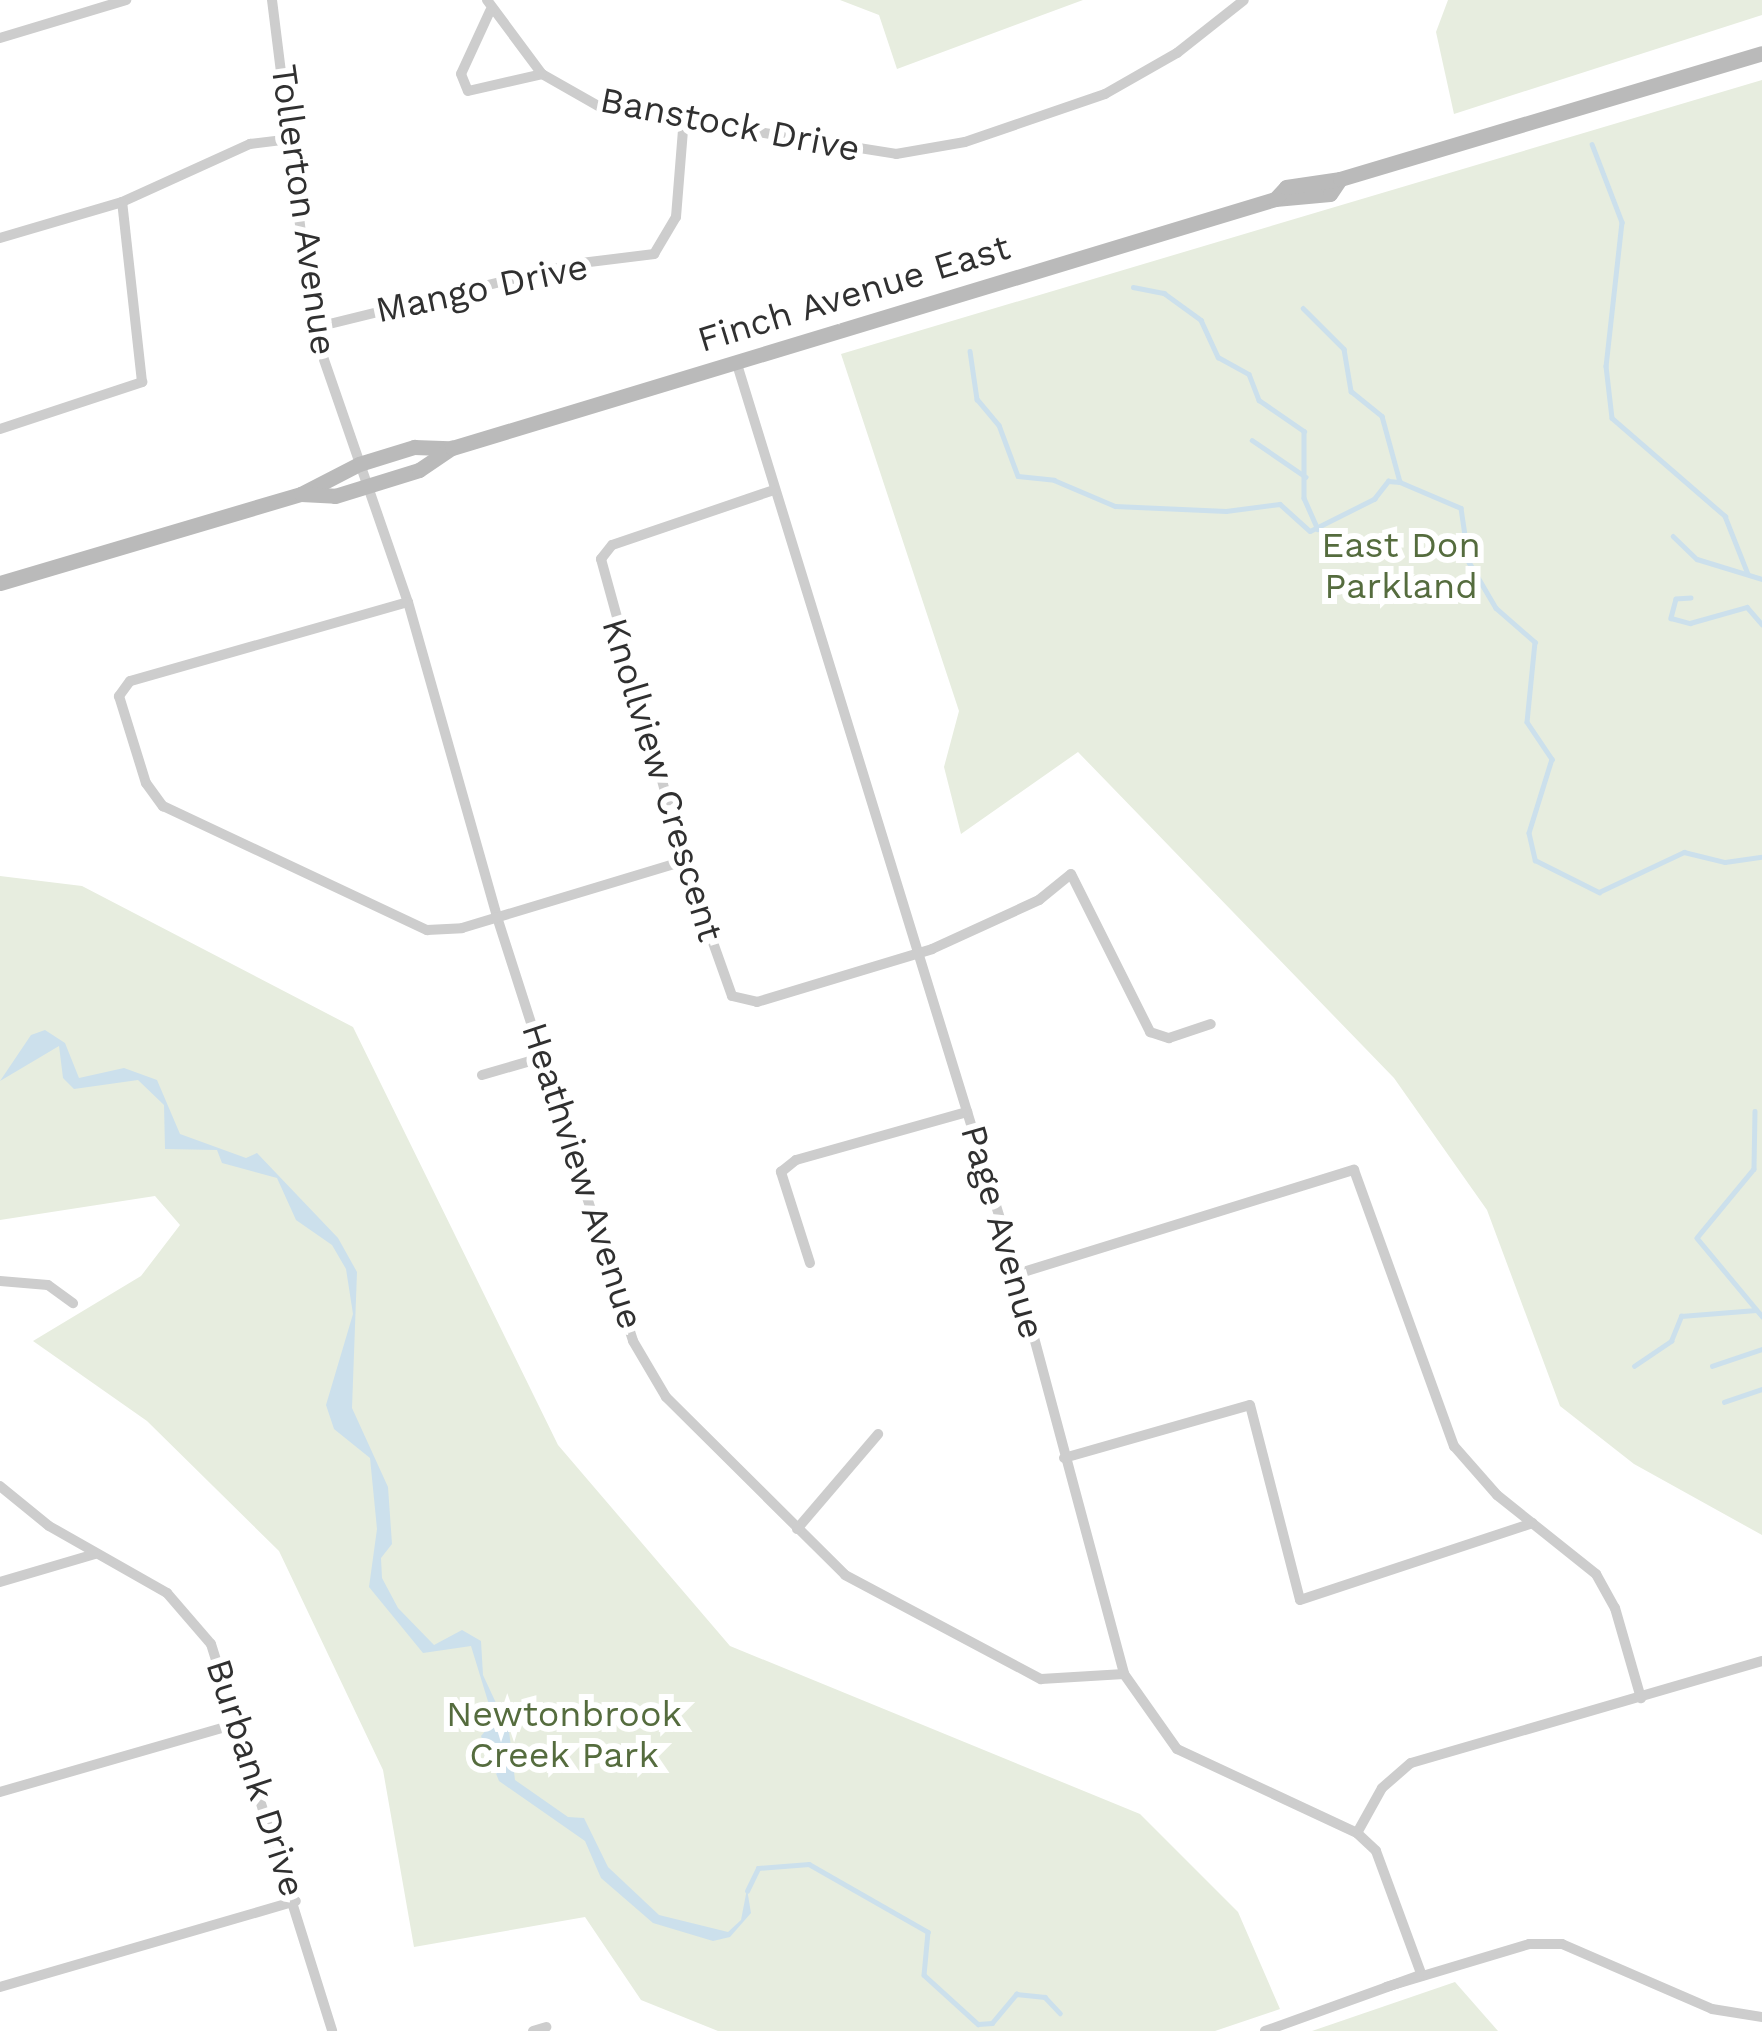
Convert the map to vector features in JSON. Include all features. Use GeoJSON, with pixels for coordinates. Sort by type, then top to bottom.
{"type":"FeatureCollection","features":[{"type":"Feature","properties":{"kind":"main road","name":"Finch Avenue East"},"geometry":{"type":"LineString","coordinates":[[0,583],[301,494],[367,486],[419,470],[452,448],[1275,199],[1330,194],[1340,179],[1762,53]]}},
{"type":"Feature","properties":{"kind":"main road","name":"Finch Avenue East"},"geometry":{"type":"LineString","coordinates":[[301,494],[359,464],[415,447],[452,448]]}},
{"type":"Feature","properties":{"kind":"street"},"geometry":{"type":"LineString","coordinates":[[0,38],[126,0]]}},
{"type":"Feature","properties":{"kind":"street","name":"Tollerton Avenue"},"geometry":{"type":"LineString","coordinates":[[272,0],[313,328],[367,486]]}},
{"type":"Feature","properties":{"kind":"street","name":"Banstock Drive"},"geometry":{"type":"LineString","coordinates":[[542,74],[467,91],[461,74],[488,6],[542,74],[600,106],[842,151],[896,154],[965,142],[1106,94],[1177,53],[1244,0]]}},
{"type":"Feature","properties":{"kind":"street","name":"Mango Drive"},"geometry":{"type":"LineString","coordinates":[[313,328],[573,264],[654,254],[676,217],[684,118]]}},
{"type":"Feature","properties":{"kind":"street"},"geometry":{"type":"LineString","coordinates":[[0,238],[122,202],[206,160],[288,139]]}},
{"type":"Feature","properties":{"kind":"street"},"geometry":{"type":"LineString","coordinates":[[0,429],[142,382],[122,202]]}},
{"type":"Feature","properties":{"kind":"street","name":"Page Avenue"},"geometry":{"type":"LineString","coordinates":[[736,362],[1017,1274],[1124,1674],[1177,1749],[1357,1833],[1389,1873],[1422,1976]]}},
{"type":"Feature","properties":{"kind":"street","name":"Heathview Avenue"},"geometry":{"type":"LineString","coordinates":[[367,486],[408,602],[497,917],[633,1341],[666,1397],[797,1529],[886,1602],[1041,1679],[1124,1674]]}},
{"type":"Feature","properties":{"kind":"street","name":"Knollview Crescent"},"geometry":{"type":"LineString","coordinates":[[774,490],[612,545],[601,559],[684,861],[732,996],[757,1002],[916,953]]}},
{"type":"Feature","properties":{"kind":"street"},"geometry":{"type":"LineString","coordinates":[[408,602],[130,681],[119,696],[146,783],[189,825],[427,930],[497,917],[684,861]]}},
{"type":"Feature","properties":{"kind":"street"},"geometry":{"type":"LineString","coordinates":[[916,953],[1039,900],[1071,874],[1150,1032],[1168,1038],[1210,1024]]}},
{"type":"Feature","properties":{"kind":"street"},"geometry":{"type":"LineString","coordinates":[[482,1075],[544,1057]]}},
{"type":"Feature","properties":{"kind":"street"},"geometry":{"type":"LineString","coordinates":[[810,1263],[781,1172],[796,1160],[967,1112]]}},
{"type":"Feature","properties":{"kind":"street"},"geometry":{"type":"LineString","coordinates":[[1017,1274],[1354,1170],[1442,1424],[1482,1480],[1584,1561],[1606,1589],[1641,1698]]}},
{"type":"Feature","properties":{"kind":"street"},"geometry":{"type":"LineString","coordinates":[[0,1281],[48,1285],[73,1303]]}},
{"type":"Feature","properties":{"kind":"street"},"geometry":{"type":"LineString","coordinates":[[1064,1459],[1250,1405],[1300,1600],[1533,1523]]}},
{"type":"Feature","properties":{"kind":"street"},"geometry":{"type":"LineString","coordinates":[[797,1529],[878,1434]]}},
{"type":"Feature","properties":{"kind":"street","name":"Burbank Drive"},"geometry":{"type":"LineString","coordinates":[[0,1486],[95,1554],[167,1593],[212,1644],[296,1901],[332,2031]]}},
{"type":"Feature","properties":{"kind":"street"},"geometry":{"type":"LineString","coordinates":[[0,1582],[95,1554]]}},
{"type":"Feature","properties":{"kind":"street"},"geometry":{"type":"LineString","coordinates":[[1357,1833],[1382,1788],[1411,1763],[1762,1661]]}},
{"type":"Feature","properties":{"kind":"street"},"geometry":{"type":"LineString","coordinates":[[0,1792],[239,1723]]}},
{"type":"Feature","properties":{"kind":"street"},"geometry":{"type":"LineString","coordinates":[[0,1987],[296,1901]]}},
{"type":"Feature","properties":{"kind":"street"},"geometry":{"type":"LineString","coordinates":[[1265,2031],[1529,1943],[1582,1946],[1712,2009],[1762,2018]]}},
{"type":"Feature","properties":{"kind":"green space"},"geometry":{"type":"Polygon","coordinates":[[[840,0],[1083,0],[897,69],[879,15],[840,0]]]}},
{"type":"Feature","properties":{"kind":"green space"},"geometry":{"type":"Polygon","coordinates":[[[1448,0],[1762,0],[1762,15],[1454,114],[1436,32],[1448,0]]]}},
{"type":"Feature","properties":{"kind":"green space","name":"East Don Parkland"},"geometry":{"type":"Polygon","coordinates":[[[1762,80],[1762,1535],[1634,1464],[1560,1406],[1487,1210],[1394,1078],[1078,752],[961,834],[944,767],[959,711],[841,354],[1762,80]]]}},
{"type":"Feature","properties":{"kind":"green space","name":"Newtonbrook Creek Park"},"geometry":{"type":"Polygon","coordinates":[[[0,876],[82,886],[353,1027],[558,1445],[730,1646],[1140,1814],[1238,1912],[1280,2009],[1215,2031],[718,2031],[641,2000],[585,1917],[414,1947],[383,1770],[279,1551],[147,1421],[33,1341],[141,1276],[180,1225],[155,1196],[0,1220],[0,876]]]}},
{"type":"Feature","properties":{"kind":"green space"},"geometry":{"type":"Polygon","coordinates":[[[1455,1982],[1498,2031],[1312,2031],[1455,1982]]]}},
{"type":"Feature","properties":{"kind":"water"},"geometry":{"type":"Polygon","coordinates":[[[45,1030],[65,1043],[79,1078],[124,1068],[157,1080],[180,1134],[246,1158],[257,1153],[338,1238],[357,1272],[352,1408],[388,1487],[392,1544],[381,1558],[382,1578],[398,1608],[434,1645],[462,1630],[481,1641],[483,1675],[509,1731],[515,1780],[568,1817],[584,1818],[608,1867],[659,1915],[728,1932],[741,1920],[747,1889],[751,1913],[730,1937],[713,1941],[653,1923],[601,1878],[585,1841],[499,1781],[481,1736],[494,1721],[471,1646],[423,1653],[369,1587],[377,1529],[370,1458],[334,1429],[326,1405],[353,1314],[346,1269],[332,1245],[296,1220],[277,1178],[222,1163],[217,1150],[165,1149],[164,1105],[138,1080],[74,1089],[63,1078],[59,1046],[0,1081],[31,1035],[45,1030]]]}},
{"type":"Feature","properties":{"kind":"waterway"},"geometry":{"type":"LineString","coordinates":[[1592,144],[1622,222],[1606,366],[1612,418],[1725,516],[1748,574]]}},
{"type":"Feature","properties":{"kind":"waterway"},"geometry":{"type":"LineString","coordinates":[[1133,287],[1164,293],[1201,320],[1218,357],[1249,374],[1259,400],[1304,431],[1304,498],[1318,529]]}},
{"type":"Feature","properties":{"kind":"waterway"},"geometry":{"type":"LineString","coordinates":[[1303,308],[1344,349],[1351,391],[1382,416],[1400,482],[1461,508],[1469,562],[1496,608],[1535,642],[1527,722],[1552,759],[1529,833],[1535,860],[1599,892],[1684,852],[1725,862],[1762,857]]}},
{"type":"Feature","properties":{"kind":"waterway"},"geometry":{"type":"LineString","coordinates":[[970,351],[977,399],[999,425],[1018,476],[1054,480],[1115,506],[1226,511],[1280,504],[1310,531],[1374,499],[1388,481],[1400,482]]}},
{"type":"Feature","properties":{"kind":"waterway"},"geometry":{"type":"LineString","coordinates":[[1252,440],[1306,477]]}},
{"type":"Feature","properties":{"kind":"waterway"},"geometry":{"type":"LineString","coordinates":[[1673,536],[1697,559],[1762,579]]}},
{"type":"Feature","properties":{"kind":"waterway"},"geometry":{"type":"LineString","coordinates":[[1691,598],[1676,599],[1671,618],[1690,623],[1747,607],[1762,624]]}},
{"type":"Feature","properties":{"kind":"waterway"},"geometry":{"type":"LineString","coordinates":[[1755,1111],[1754,1169],[1697,1238],[1762,1316]]}},
{"type":"Feature","properties":{"kind":"waterway"},"geometry":{"type":"LineString","coordinates":[[1634,1366],[1671,1341],[1681,1316],[1756,1310]]}},
{"type":"Feature","properties":{"kind":"waterway"},"geometry":{"type":"LineString","coordinates":[[1712,1366],[1762,1349]]}},
{"type":"Feature","properties":{"kind":"waterway"},"geometry":{"type":"LineString","coordinates":[[1724,1402],[1762,1389]]}},
{"type":"Feature","properties":{"kind":"waterway"},"geometry":{"type":"LineString","coordinates":[[747,1891],[758,1868],[809,1864],[928,1932],[924,1975],[978,2024],[992,2023],[1016,1994],[1045,1997],[1060,2013]]}}]}
